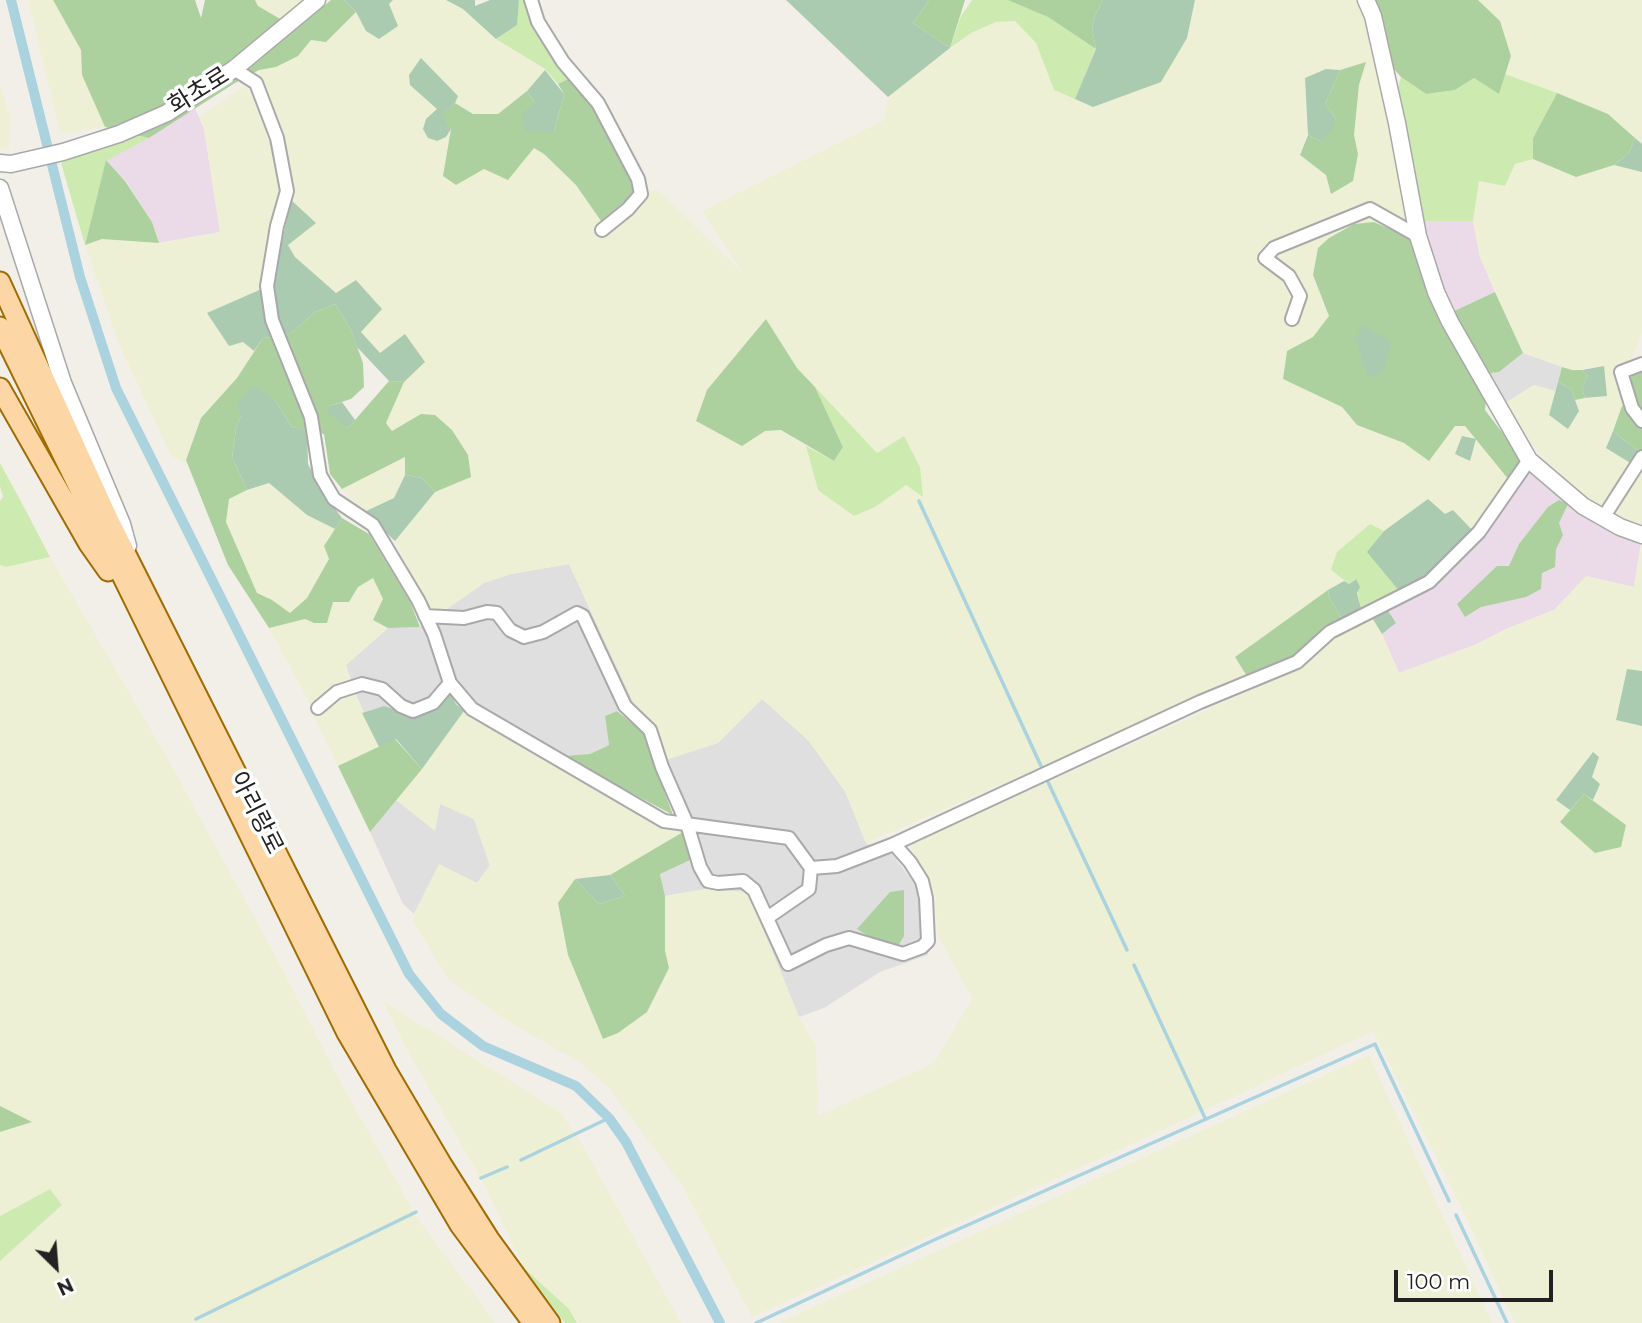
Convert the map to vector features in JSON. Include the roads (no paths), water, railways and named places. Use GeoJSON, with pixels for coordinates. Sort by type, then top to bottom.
{"type":"FeatureCollection","features":[{"type":"Feature","properties":{"kind":"main road","name":"아리랑로"},"geometry":{"type":"LineString","coordinates":[[0,282],[102,507],[130,578],[347,1032],[460,1225],[533,1323]]}},
{"type":"Feature","properties":{"kind":"main road","name":"아리랑로"},"geometry":{"type":"LineString","coordinates":[[0,327],[386,1070],[489,1239],[550,1323]]}},
{"type":"Feature","properties":{"kind":"main road"},"geometry":{"type":"LineString","coordinates":[[0,388],[89,544],[107,569],[130,578]]}},
{"type":"Feature","properties":{"kind":"street","name":"화초로"},"geometry":{"type":"LineString","coordinates":[[0,163],[63,152],[119,134],[167,113],[234,69],[317,0]]}},
{"type":"Feature","properties":{"kind":"street"},"geometry":{"type":"LineString","coordinates":[[531,0],[538,22],[563,62],[598,103],[638,179],[641,194],[628,209],[601,230]]}},
{"type":"Feature","properties":{"kind":"street"},"geometry":{"type":"LineString","coordinates":[[1366,0],[1373,16],[1397,123],[1418,236],[1436,292],[1450,323],[1529,460],[1583,506],[1620,527],[1642,535]]}},
{"type":"Feature","properties":{"kind":"street"},"geometry":{"type":"LineString","coordinates":[[234,69],[256,83],[277,138],[287,191],[277,226],[267,286],[272,320],[311,417],[320,475],[334,499],[373,525],[434,634],[450,683],[472,709],[664,821],[789,838],[811,868],[809,888],[767,918]]}},
{"type":"Feature","properties":{"kind":"street"},"geometry":{"type":"LineString","coordinates":[[0,188],[64,383],[122,524],[130,578]]}},
{"type":"Feature","properties":{"kind":"street"},"geometry":{"type":"LineString","coordinates":[[1292,319],[1300,296],[1289,276],[1265,258],[1274,248],[1370,209],[1418,236]]}},
{"type":"Feature","properties":{"kind":"street"},"geometry":{"type":"LineString","coordinates":[[1642,364],[1621,372],[1632,408],[1642,421]]}},
{"type":"Feature","properties":{"kind":"street"},"geometry":{"type":"LineString","coordinates":[[1603,517],[1642,457]]}},
{"type":"Feature","properties":{"kind":"street"},"geometry":{"type":"LineString","coordinates":[[811,868],[837,866],[894,844],[1200,702],[1297,662],[1330,632],[1429,582],[1479,532],[1529,460]]}},
{"type":"Feature","properties":{"kind":"street"},"geometry":{"type":"LineString","coordinates":[[425,616],[464,618],[487,612],[498,613],[510,630],[524,637],[543,632],[577,613],[583,616],[625,706],[650,730],[670,790],[687,824],[700,867],[708,881],[743,881],[754,890],[788,964],[826,945],[849,938],[903,954],[922,947],[928,941],[926,898],[922,881],[894,844]]}},
{"type":"Feature","properties":{"kind":"street"},"geometry":{"type":"LineString","coordinates":[[318,708],[337,692],[362,684],[382,689],[401,706],[413,711],[433,703],[450,683]]}},
{"type":"Feature","properties":{"kind":"waterway"},"geometry":{"type":"LineString","coordinates":[[11,0],[80,277],[116,388],[409,974],[441,1014],[483,1046],[576,1086],[609,1118],[626,1142],[720,1323]]}},
{"type":"Feature","properties":{"kind":"waterway"},"geometry":{"type":"LineString","coordinates":[[919,501],[1041,766]]}},
{"type":"Feature","properties":{"kind":"waterway"},"geometry":{"type":"LineString","coordinates":[[1048,782],[1127,950]]}},
{"type":"Feature","properties":{"kind":"waterway"},"geometry":{"type":"LineString","coordinates":[[1134,965],[1205,1118]]}},
{"type":"Feature","properties":{"kind":"waterway"},"geometry":{"type":"LineString","coordinates":[[756,1323],[934,1240],[1375,1044],[1449,1201]]}},
{"type":"Feature","properties":{"kind":"waterway"},"geometry":{"type":"LineString","coordinates":[[521,1160],[609,1118]]}},
{"type":"Feature","properties":{"kind":"waterway"},"geometry":{"type":"LineString","coordinates":[[481,1178],[507,1167]]}},
{"type":"Feature","properties":{"kind":"waterway"},"geometry":{"type":"LineString","coordinates":[[196,1319],[416,1212]]}},
{"type":"Feature","properties":{"kind":"waterway"},"geometry":{"type":"LineString","coordinates":[[1456,1215],[1507,1323]]}}]}
